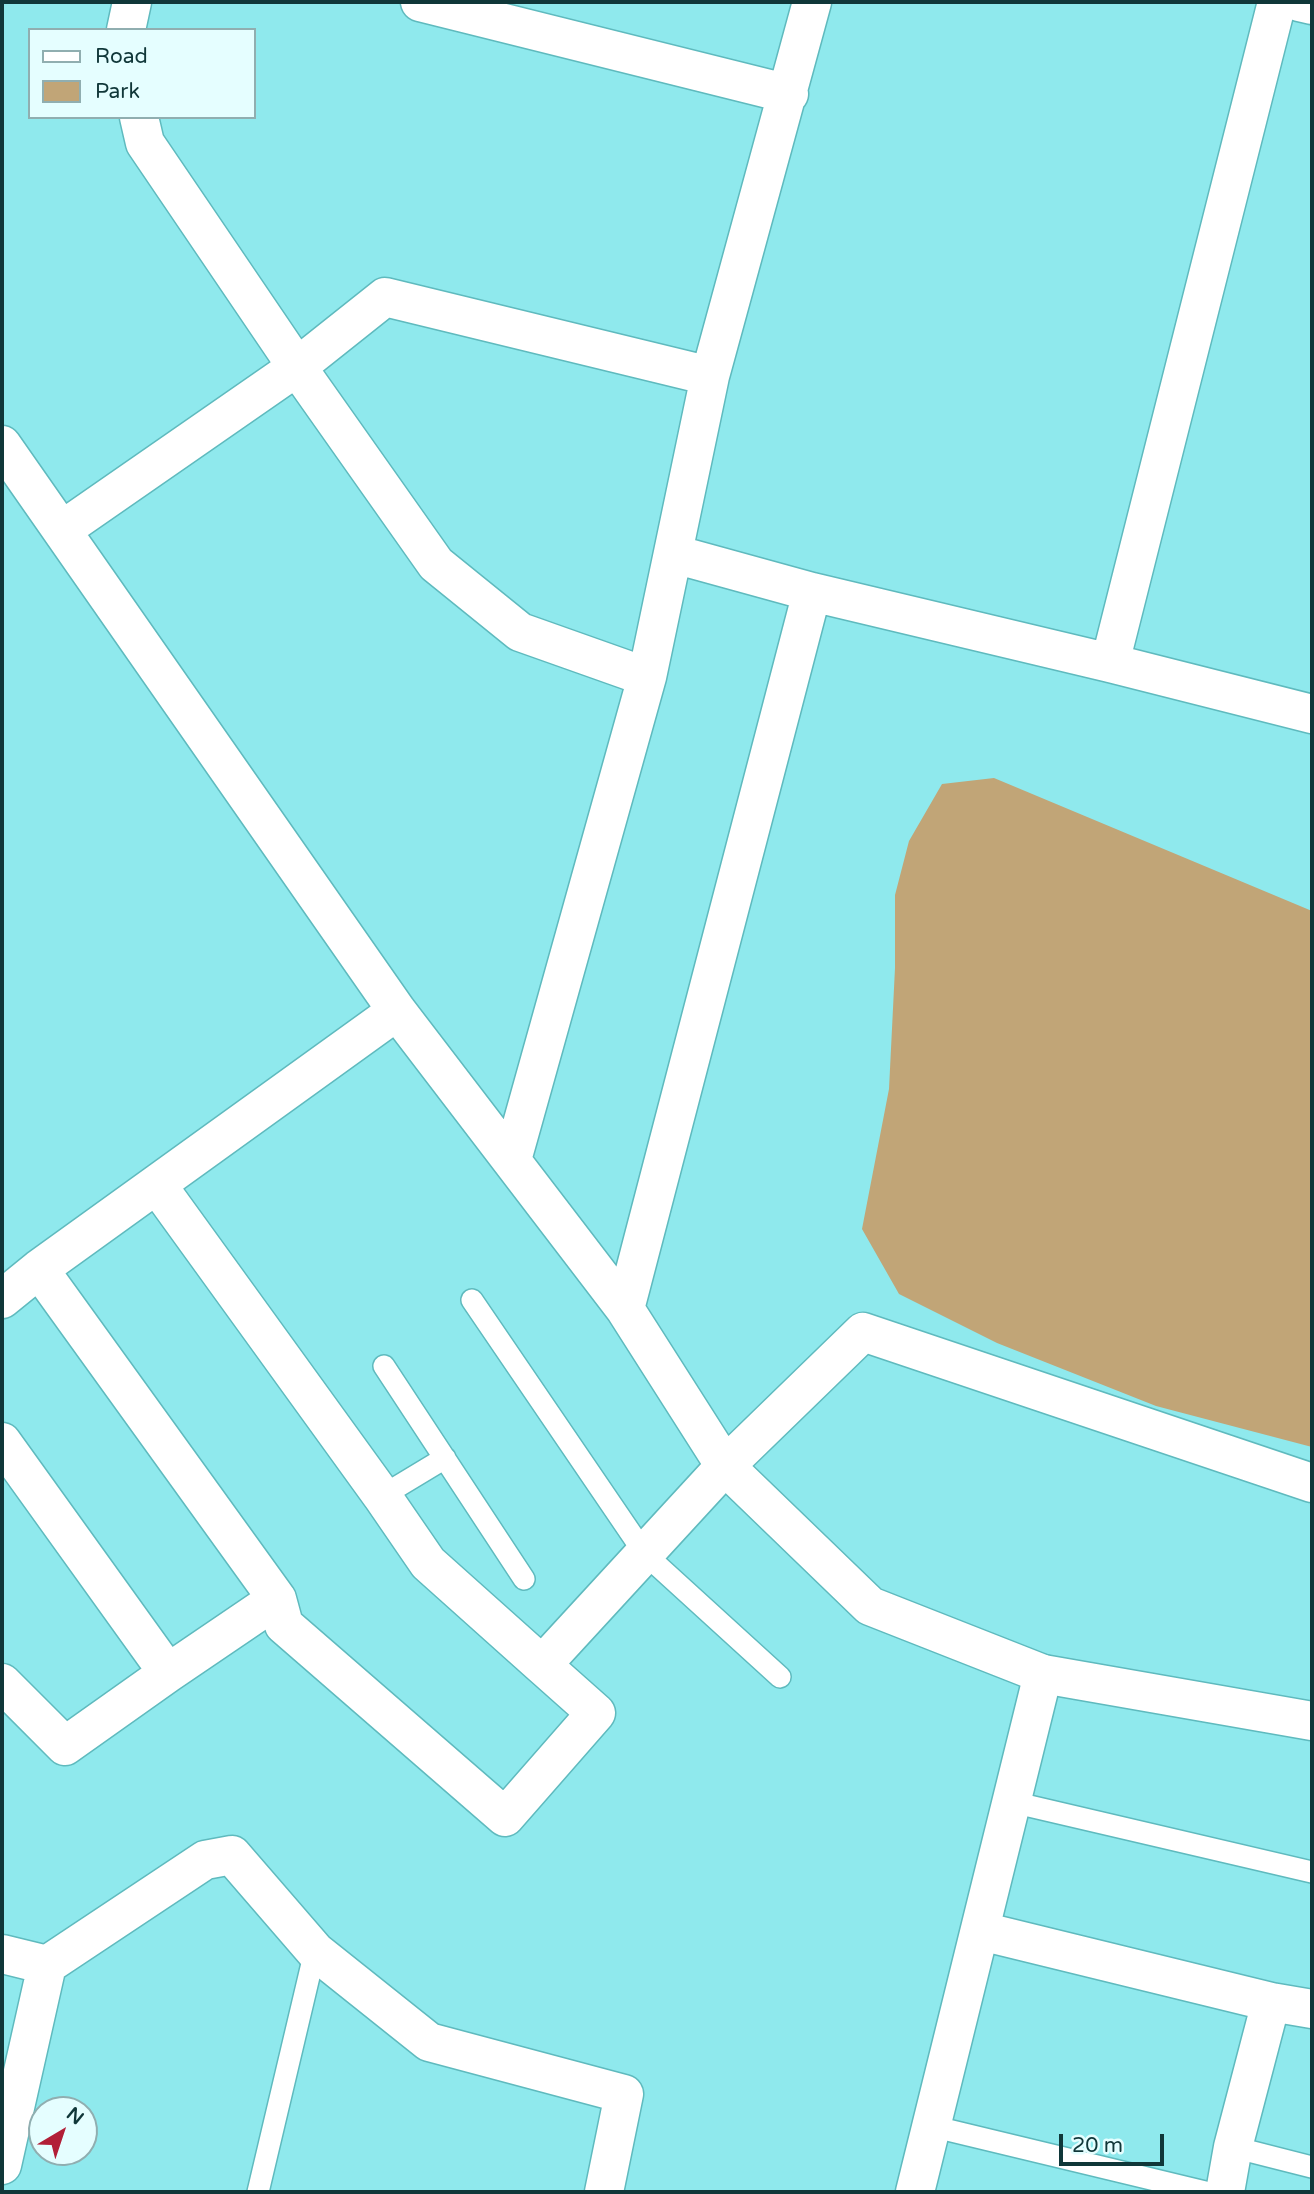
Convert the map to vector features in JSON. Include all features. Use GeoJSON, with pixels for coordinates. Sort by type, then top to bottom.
{"type":"FeatureCollection","features":[{"type":"Feature","properties":{"kind":"street"},"geometry":{"type":"LineString","coordinates":[[126,28],[132,2]]}},
{"type":"Feature","properties":{"kind":"street"},"geometry":{"type":"LineString","coordinates":[[420,2],[789,94]]}},
{"type":"Feature","properties":{"kind":"street"},"geometry":{"type":"LineString","coordinates":[[512,1160],[647,677],[710,376],[812,2]]}},
{"type":"Feature","properties":{"kind":"street"},"geometry":{"type":"LineString","coordinates":[[1110,663],[1277,2]]}},
{"type":"Feature","properties":{"kind":"street"},"geometry":{"type":"LineString","coordinates":[[1299,2],[1312,5]]}},
{"type":"Feature","properties":{"kind":"street"},"geometry":{"type":"LineString","coordinates":[[139,119],[145,144],[436,565],[520,632],[647,677]]}},
{"type":"Feature","properties":{"kind":"street"},"geometry":{"type":"LineString","coordinates":[[62,530],[297,367],[385,297],[710,376]]}},
{"type":"Feature","properties":{"kind":"street"},"geometry":{"type":"LineString","coordinates":[[2,445],[397,1011],[625,1309],[725,1466],[870,1606],[1043,1674],[1312,1721]]}},
{"type":"Feature","properties":{"kind":"street"},"geometry":{"type":"LineString","coordinates":[[674,554],[812,592],[1312,714]]}},
{"type":"Feature","properties":{"kind":"street"},"geometry":{"type":"LineString","coordinates":[[625,1309],[812,592]]}},
{"type":"Feature","properties":{"kind":"street"},"geometry":{"type":"LineString","coordinates":[[2,1299],[39,1269],[397,1011]]}},
{"type":"Feature","properties":{"kind":"street"},"geometry":{"type":"LineString","coordinates":[[39,1269],[278,1599],[284,1625],[505,1817],[596,1713],[428,1563],[383,1496],[157,1185]]}},
{"type":"Feature","properties":{"kind":"street"},"geometry":{"type":"LineString","coordinates":[[542,1665],[725,1466],[863,1332],[1312,1483]]}},
{"type":"Feature","properties":{"kind":"street"},"geometry":{"type":"LineString","coordinates":[[2,1442],[168,1673]]}},
{"type":"Feature","properties":{"kind":"street"},"geometry":{"type":"LineString","coordinates":[[2,1683],[65,1746],[278,1599]]}},
{"type":"Feature","properties":{"kind":"street"},"geometry":{"type":"LineString","coordinates":[[915,2192],[1043,1674]]}},
{"type":"Feature","properties":{"kind":"street"},"geometry":{"type":"LineString","coordinates":[[2,2165],[47,1965],[205,1860],[232,1855],[315,1951],[429,2042],[624,2094],[604,2192]]}},
{"type":"Feature","properties":{"kind":"street"},"geometry":{"type":"LineString","coordinates":[[981,1931],[1272,2002],[1312,2009]]}},
{"type":"Feature","properties":{"kind":"street"},"geometry":{"type":"LineString","coordinates":[[2,1954],[47,1965]]}},
{"type":"Feature","properties":{"kind":"street"},"geometry":{"type":"LineString","coordinates":[[1224,2192],[1233,2147],[1272,2002]]}},
{"type":"Feature","properties":{"kind":"lane"},"geometry":{"type":"LineString","coordinates":[[472,1300],[645,1554],[780,1677]]}},
{"type":"Feature","properties":{"kind":"lane"},"geometry":{"type":"LineString","coordinates":[[384,1366],[524,1579]]}},
{"type":"Feature","properties":{"kind":"lane"},"geometry":{"type":"LineString","coordinates":[[383,1496],[445,1458]]}},
{"type":"Feature","properties":{"kind":"lane"},"geometry":{"type":"LineString","coordinates":[[1012,1802],[1312,1872]]}},
{"type":"Feature","properties":{"kind":"lane"},"geometry":{"type":"LineString","coordinates":[[258,2192],[315,1951]]}},
{"type":"Feature","properties":{"kind":"lane"},"geometry":{"type":"LineString","coordinates":[[931,2126],[1205,2192]]}},
{"type":"Feature","properties":{"kind":"lane"},"geometry":{"type":"LineString","coordinates":[[1233,2147],[1312,2167]]}},
{"type":"Feature","properties":{"kind":"green space"},"geometry":{"type":"Polygon","coordinates":[[[994,778],[1312,911],[1312,1447],[1156,1406],[997,1343],[899,1294],[862,1229],[889,1089],[895,968],[895,895],[909,841],[942,784],[994,778]]]}}]}
